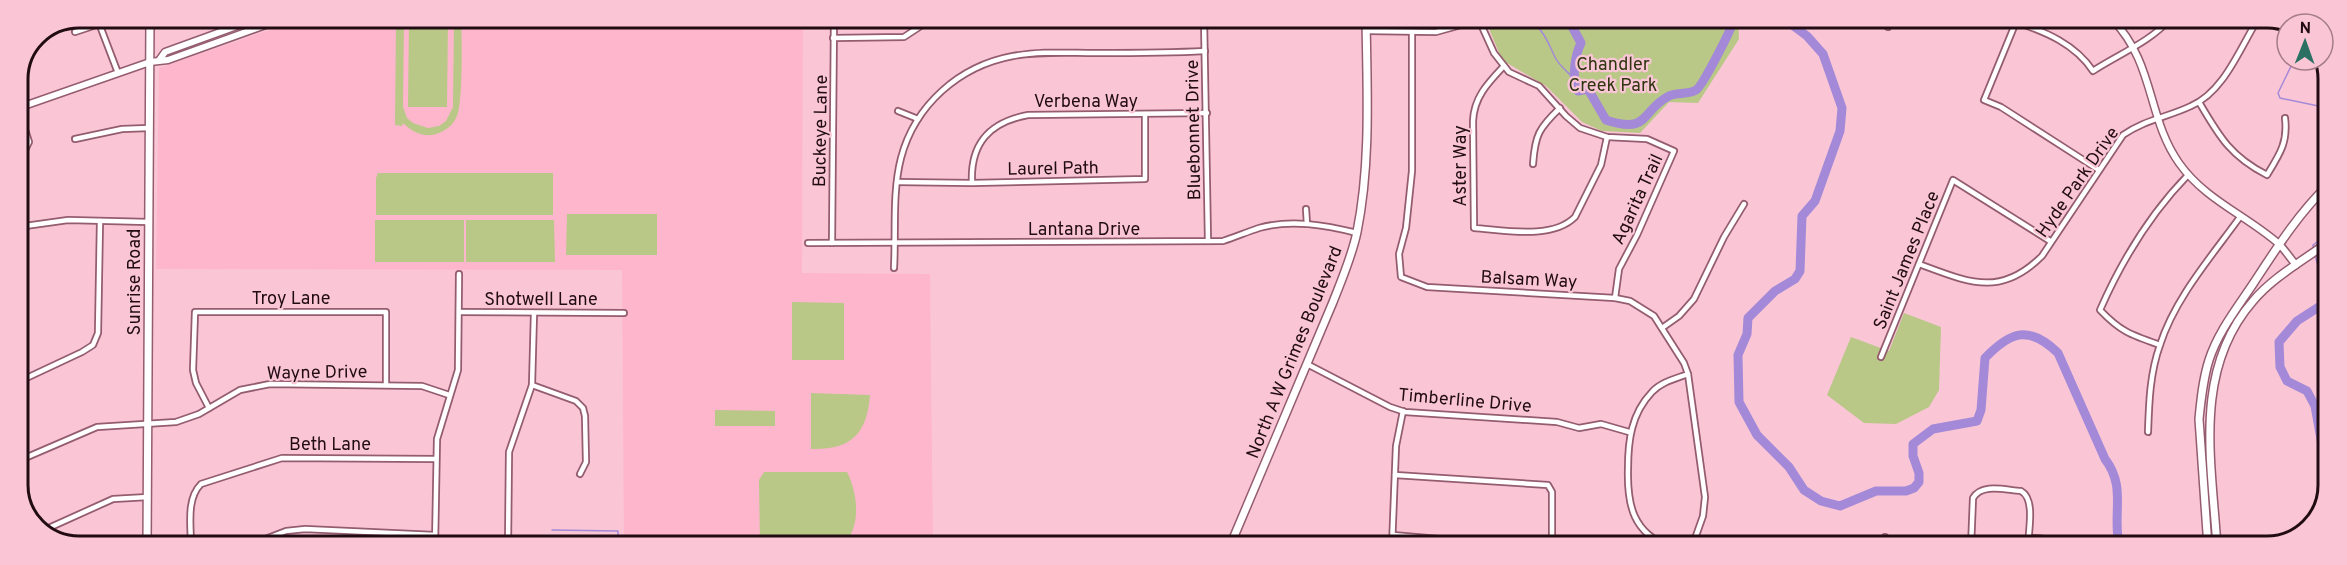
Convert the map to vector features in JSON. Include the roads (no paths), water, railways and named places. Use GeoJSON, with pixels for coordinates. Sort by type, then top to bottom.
{"type":"FeatureCollection","features":[{"type":"Feature","properties":{"kind":"main road","name":"Sunrise Road"},"geometry":{"type":"LineString","coordinates":[[147,536],[150,28]]}},
{"type":"Feature","properties":{"kind":"main road","name":"North A W Grimes Boulevard"},"geometry":{"type":"LineString","coordinates":[[1234,536],[1348,265],[1357,233],[1364,188],[1366,31]]}},
{"type":"Feature","properties":{"kind":"main road"},"geometry":{"type":"LineString","coordinates":[[2207,536],[2199,419],[2204,378],[2210,358],[2219,336],[2279,244],[2318,194]]}},
{"type":"Feature","properties":{"kind":"main road"},"geometry":{"type":"LineString","coordinates":[[2216,536],[2210,430],[2211,391],[2216,368],[2235,327],[2253,301],[2318,249]]}},
{"type":"Feature","properties":{"kind":"street"},"geometry":{"type":"LineString","coordinates":[[75,32],[83,28]]}},
{"type":"Feature","properties":{"kind":"street"},"geometry":{"type":"LineString","coordinates":[[101,28],[118,73]]}},
{"type":"Feature","properties":{"kind":"street"},"geometry":{"type":"LineString","coordinates":[[160,59],[165,52],[231,28]]}},
{"type":"Feature","properties":{"kind":"street"},"geometry":{"type":"LineString","coordinates":[[28,104],[150,62],[160,59],[168,60],[257,28]]}},
{"type":"Feature","properties":{"kind":"street","name":"Buckeye Lane"},"geometry":{"type":"LineString","coordinates":[[832,243],[834,28]]}},
{"type":"Feature","properties":{"kind":"street"},"geometry":{"type":"LineString","coordinates":[[833,38],[904,37],[920,28]]}},
{"type":"Feature","properties":{"kind":"street","name":"Bluebonnet Drive"},"geometry":{"type":"LineString","coordinates":[[1204,28],[1208,241]]}},
{"type":"Feature","properties":{"kind":"street","name":"Agarita Trail"},"geometry":{"type":"LineString","coordinates":[[1366,31],[1436,32],[1450,28]]}},
{"type":"Feature","properties":{"kind":"street","name":"Agarita Trail"},"geometry":{"type":"LineString","coordinates":[[1483,28],[1494,53],[1504,66],[1512,74],[1539,86],[1580,128],[1607,138],[1647,139],[1674,151],[1637,235],[1619,269],[1615,298]]}},
{"type":"Feature","properties":{"kind":"street"},"geometry":{"type":"LineString","coordinates":[[2014,28],[1984,100],[2001,107],[2099,170]]}},
{"type":"Feature","properties":{"kind":"street"},"geometry":{"type":"LineString","coordinates":[[2031,28],[2062,41],[2074,49],[2094,71],[2161,28]]}},
{"type":"Feature","properties":{"kind":"street"},"geometry":{"type":"LineString","coordinates":[[2119,28],[2134,46],[2174,155],[2188,175],[2211,196],[2279,244],[2298,264]]}},
{"type":"Feature","properties":{"kind":"street","name":"Hyde Park Drive"},"geometry":{"type":"LineString","coordinates":[[1919,264],[1976,284],[1999,282],[2018,276],[2029,269],[2042,256],[2123,135],[2136,126],[2199,102],[2207,96],[2223,77],[2253,28]]}},
{"type":"Feature","properties":{"kind":"street","name":"Balsam Way"},"geometry":{"type":"LineString","coordinates":[[1412,32],[1412,171],[1406,228],[1399,254],[1401,277],[1427,286],[1615,298],[1639,305],[1654,316],[1688,374],[1706,497],[1703,516],[1696,536]]}},
{"type":"Feature","properties":{"kind":"street"},"geometry":{"type":"LineString","coordinates":[[894,268],[897,182],[906,144],[918,119],[933,99],[954,81],[978,66],[1000,59],[1042,53],[1205,51]]}},
{"type":"Feature","properties":{"kind":"street","name":"Aster Way"},"geometry":{"type":"LineString","coordinates":[[1504,66],[1482,90],[1473,116],[1474,228],[1548,231],[1569,222],[1575,217],[1601,165],[1607,138]]}},
{"type":"Feature","properties":{"kind":"street"},"geometry":{"type":"LineString","coordinates":[[2199,102],[2230,149],[2246,164],[2267,175],[2280,153],[2287,133],[2285,118]]}},
{"type":"Feature","properties":{"kind":"street"},"geometry":{"type":"LineString","coordinates":[[1533,164],[1534,145],[1538,132],[1560,108]]}},
{"type":"Feature","properties":{"kind":"street"},"geometry":{"type":"LineString","coordinates":[[898,111],[918,119]]}},
{"type":"Feature","properties":{"kind":"street","name":"Verbena Way"},"geometry":{"type":"LineString","coordinates":[[972,183],[972,162],[978,146],[991,130],[1008,119],[1028,115],[1207,113]]}},
{"type":"Feature","properties":{"kind":"street","name":"Laurel Path"},"geometry":{"type":"LineString","coordinates":[[897,182],[972,183],[1145,179],[1145,114]]}},
{"type":"Feature","properties":{"kind":"street"},"geometry":{"type":"LineString","coordinates":[[75,139],[122,129],[149,128]]}},
{"type":"Feature","properties":{"kind":"street"},"geometry":{"type":"LineString","coordinates":[[2160,345],[2116,327],[2100,310],[2117,272],[2139,237],[2168,196],[2188,175]]}},
{"type":"Feature","properties":{"kind":"street","name":"Saint James Place"},"geometry":{"type":"LineString","coordinates":[[1881,357],[1953,180],[2050,242]]}},
{"type":"Feature","properties":{"kind":"street"},"geometry":{"type":"LineString","coordinates":[[1662,328],[1694,300],[1724,237],[1743,204]]}},
{"type":"Feature","properties":{"kind":"street"},"geometry":{"type":"LineString","coordinates":[[1306,208],[1307,224]]}},
{"type":"Feature","properties":{"kind":"street"},"geometry":{"type":"LineString","coordinates":[[2148,432],[2149,393],[2160,345],[2180,301],[2240,217]]}},
{"type":"Feature","properties":{"kind":"street"},"geometry":{"type":"LineString","coordinates":[[29,377],[93,345],[98,333],[100,221]]}},
{"type":"Feature","properties":{"kind":"street"},"geometry":{"type":"LineString","coordinates":[[28,225],[49,222],[149,222]]}},
{"type":"Feature","properties":{"kind":"street","name":"Lantana Drive"},"geometry":{"type":"LineString","coordinates":[[808,243],[1223,241],[1260,228],[1307,224],[1357,233]]}},
{"type":"Feature","properties":{"kind":"street"},"geometry":{"type":"LineString","coordinates":[[275,536],[286,531],[305,529],[435,535],[438,429],[458,370],[459,274]]}},
{"type":"Feature","properties":{"kind":"street","name":"Troy Lane"},"geometry":{"type":"LineString","coordinates":[[209,408],[196,383],[193,370],[195,312],[386,312],[386,384]]}},
{"type":"Feature","properties":{"kind":"street","name":"Shotwell Lane"},"geometry":{"type":"LineString","coordinates":[[459,312],[624,313]]}},
{"type":"Feature","properties":{"kind":"street"},"geometry":{"type":"LineString","coordinates":[[508,536],[509,452],[532,385],[534,313]]}},
{"type":"Feature","properties":{"kind":"street","name":"Timberline Drive"},"geometry":{"type":"LineString","coordinates":[[1307,364],[1402,411],[1557,422],[1579,428],[1601,424],[1629,432]]}},
{"type":"Feature","properties":{"kind":"street"},"geometry":{"type":"LineString","coordinates":[[1651,536],[1638,522],[1632,510],[1628,490],[1629,432],[1652,392],[1662,384],[1688,374]]}},
{"type":"Feature","properties":{"kind":"street","name":"Wayne Drive"},"geometry":{"type":"LineString","coordinates":[[29,456],[97,427],[114,424],[148,425],[185,419],[240,390],[270,384],[422,386],[449,395]]}},
{"type":"Feature","properties":{"kind":"street"},"geometry":{"type":"LineString","coordinates":[[532,385],[576,401],[583,408],[586,462],[580,474]]}},
{"type":"Feature","properties":{"kind":"street"},"geometry":{"type":"LineString","coordinates":[[1402,411],[1397,435],[1393,535],[1404,536]]}},
{"type":"Feature","properties":{"kind":"street","name":"Beth Lane"},"geometry":{"type":"LineString","coordinates":[[191,536],[192,499],[195,489],[201,484],[282,458],[436,459]]}},
{"type":"Feature","properties":{"kind":"street"},"geometry":{"type":"LineString","coordinates":[[1395,475],[1548,485],[1552,492],[1552,536]]}},
{"type":"Feature","properties":{"kind":"street"},"geometry":{"type":"LineString","coordinates":[[1971,536],[1973,498],[1977,491],[1984,489],[2021,491],[2026,494],[2030,501],[2028,536]]}},
{"type":"Feature","properties":{"kind":"street"},"geometry":{"type":"LineString","coordinates":[[50,527],[113,499],[148,497]]}},
{"type":"Feature","properties":{"kind":"waterway"},"geometry":{"type":"LineString","coordinates":[[1538,28],[1558,62],[1575,80]]}},
{"type":"Feature","properties":{"kind":"waterway"},"geometry":{"type":"LineString","coordinates":[[1573,28],[1581,43],[1575,67],[1578,91],[1588,89],[1606,120],[1630,125],[1644,119],[1669,96],[1696,90],[1710,70],[1730,28]]}},
{"type":"Feature","properties":{"kind":"waterway"},"geometry":{"type":"LineString","coordinates":[[1796,28],[1823,54],[1842,108],[1840,131],[1815,201],[1802,216],[1800,271],[1795,279],[1775,291],[1748,318],[1747,334],[1738,355],[1739,402],[1757,435],[1789,467],[1804,490],[1821,501],[1840,506],[1876,491],[1906,491],[1914,488],[1919,482],[1919,473],[1913,456],[1913,444],[1933,429],[1977,421],[1981,410],[1985,358],[2012,337],[2029,335],[2048,344],[2058,353],[2115,478],[2118,497],[2118,536]]}},
{"type":"Feature","properties":{"kind":"waterway"},"geometry":{"type":"LineString","coordinates":[[2288,72],[2278,93],[2280,98],[2318,106]]}},
{"type":"Feature","properties":{"kind":"waterway"},"geometry":{"type":"LineString","coordinates":[[2314,250],[2313,245],[2318,241]]}},
{"type":"Feature","properties":{"kind":"waterway"},"geometry":{"type":"LineString","coordinates":[[2315,255],[2318,266]]}},
{"type":"Feature","properties":{"kind":"waterway"},"geometry":{"type":"LineString","coordinates":[[2318,307],[2297,321],[2279,342],[2280,367],[2287,381],[2307,391],[2315,406],[2318,423]]}},
{"type":"Feature","properties":{"kind":"waterway"},"geometry":{"type":"LineString","coordinates":[[552,530],[618,531],[618,536]]}},
{"type":"Feature","properties":{"kind":"park label","name":"Chandler Creek Park"},"geometry":{"type":"Point","coordinates":[1613,74]}}]}
